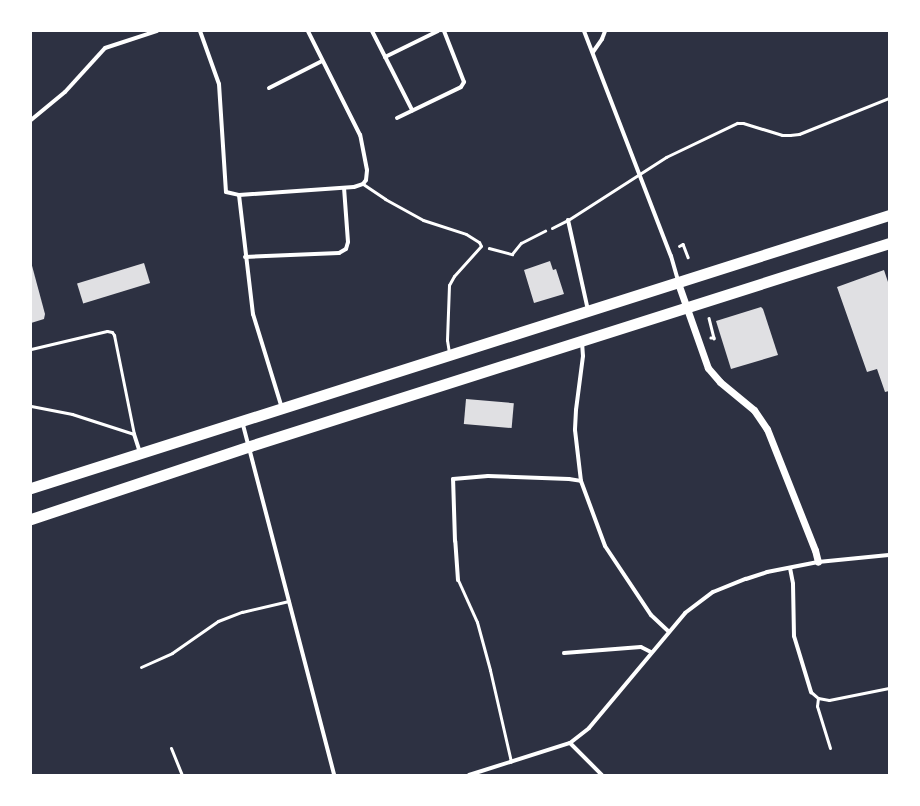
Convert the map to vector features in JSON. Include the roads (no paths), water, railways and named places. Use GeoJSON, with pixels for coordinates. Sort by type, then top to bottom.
{"type":"FeatureCollection","features":[{"type":"Feature","properties":{"kind":"highway"},"geometry":{"type":"LineString","coordinates":[[31,488],[889,215]]}},
{"type":"Feature","properties":{"kind":"highway"},"geometry":{"type":"LineString","coordinates":[[31,519],[250,446],[889,243]]}},
{"type":"Feature","properties":{"kind":"street"},"geometry":{"type":"LineString","coordinates":[[31,120],[65,92],[105,48],[157,31]]}},
{"type":"Feature","properties":{"kind":"street"},"geometry":{"type":"LineString","coordinates":[[200,31],[219,84],[226,192],[239,195],[344,188],[363,184],[366,180],[367,170],[360,135],[308,31]]}},
{"type":"Feature","properties":{"kind":"street"},"geometry":{"type":"LineString","coordinates":[[372,31],[412,110]]}},
{"type":"Feature","properties":{"kind":"street"},"geometry":{"type":"LineString","coordinates":[[384,57],[438,31]]}},
{"type":"Feature","properties":{"kind":"street"},"geometry":{"type":"LineString","coordinates":[[397,118],[461,87],[464,82],[444,31]]}},
{"type":"Feature","properties":{"kind":"street"},"geometry":{"type":"LineString","coordinates":[[584,31],[671,256],[678,283],[708,368],[720,382],[754,410],[767,429],[815,550],[818,562]]}},
{"type":"Feature","properties":{"kind":"street"},"geometry":{"type":"LineString","coordinates":[[593,52],[602,39],[605,31]]}},
{"type":"Feature","properties":{"kind":"street"},"geometry":{"type":"LineString","coordinates":[[269,88],[322,61]]}},
{"type":"Feature","properties":{"kind":"street"},"geometry":{"type":"LineString","coordinates":[[245,257],[339,253],[346,249],[348,242],[344,188]]}},
{"type":"Feature","properties":{"kind":"street"},"geometry":{"type":"LineString","coordinates":[[239,195],[245,257],[256,326],[282,408]]}},
{"type":"Feature","properties":{"kind":"street"},"geometry":{"type":"LineString","coordinates":[[568,220],[588,311]]}},
{"type":"Feature","properties":{"kind":"street"},"geometry":{"type":"LineString","coordinates":[[582,340],[583,356],[575,430],[580,481],[605,546],[651,615],[668,631]]}},
{"type":"Feature","properties":{"kind":"street"},"geometry":{"type":"LineString","coordinates":[[242,421],[250,446],[334,775]]}},
{"type":"Feature","properties":{"kind":"street"},"geometry":{"type":"LineString","coordinates":[[134,434],[140,453]]}},
{"type":"Feature","properties":{"kind":"street"},"geometry":{"type":"LineString","coordinates":[[458,580],[453,479],[488,476],[569,479],[580,481]]}},
{"type":"Feature","properties":{"kind":"street"},"geometry":{"type":"LineString","coordinates":[[469,775],[570,743],[589,728],[668,631],[685,613],[713,592],[746,578],[818,562],[889,555]]}},
{"type":"Feature","properties":{"kind":"street"},"geometry":{"type":"LineString","coordinates":[[790,568],[793,584],[794,636],[811,692]]}},
{"type":"Feature","properties":{"kind":"street"},"geometry":{"type":"LineString","coordinates":[[564,653],[641,647],[651,652]]}},
{"type":"Feature","properties":{"kind":"street"},"geometry":{"type":"LineString","coordinates":[[570,743],[602,775]]}},
{"type":"Feature","properties":{"kind":"lane"},"geometry":{"type":"LineString","coordinates":[[552,228],[568,220],[666,156],[737,123],[743,123],[782,135],[790,135],[804,132],[889,98]]}},
{"type":"Feature","properties":{"kind":"lane"},"geometry":{"type":"LineString","coordinates":[[363,184],[401,209],[423,220],[466,234],[479,242],[481,246],[454,276],[449,285],[447,340],[450,354]]}},
{"type":"Feature","properties":{"kind":"lane"},"geometry":{"type":"LineString","coordinates":[[31,349],[107,331],[112,332],[114,335],[134,434]]}},
{"type":"Feature","properties":{"kind":"lane"},"geometry":{"type":"LineString","coordinates":[[31,406],[78,415],[134,434]]}},
{"type":"Feature","properties":{"kind":"lane"},"geometry":{"type":"LineString","coordinates":[[458,580],[477,622],[490,670],[511,762]]}},
{"type":"Feature","properties":{"kind":"lane"},"geometry":{"type":"LineString","coordinates":[[141,667],[172,653],[218,621],[242,612],[289,601]]}},
{"type":"Feature","properties":{"kind":"lane"},"geometry":{"type":"LineString","coordinates":[[811,692],[818,698],[828,700],[889,688]]}},
{"type":"Feature","properties":{"kind":"lane"},"geometry":{"type":"LineString","coordinates":[[818,698],[817,706],[830,748]]}},
{"type":"Feature","properties":{"kind":"lane"},"geometry":{"type":"LineString","coordinates":[[171,748],[182,775]]}}]}
